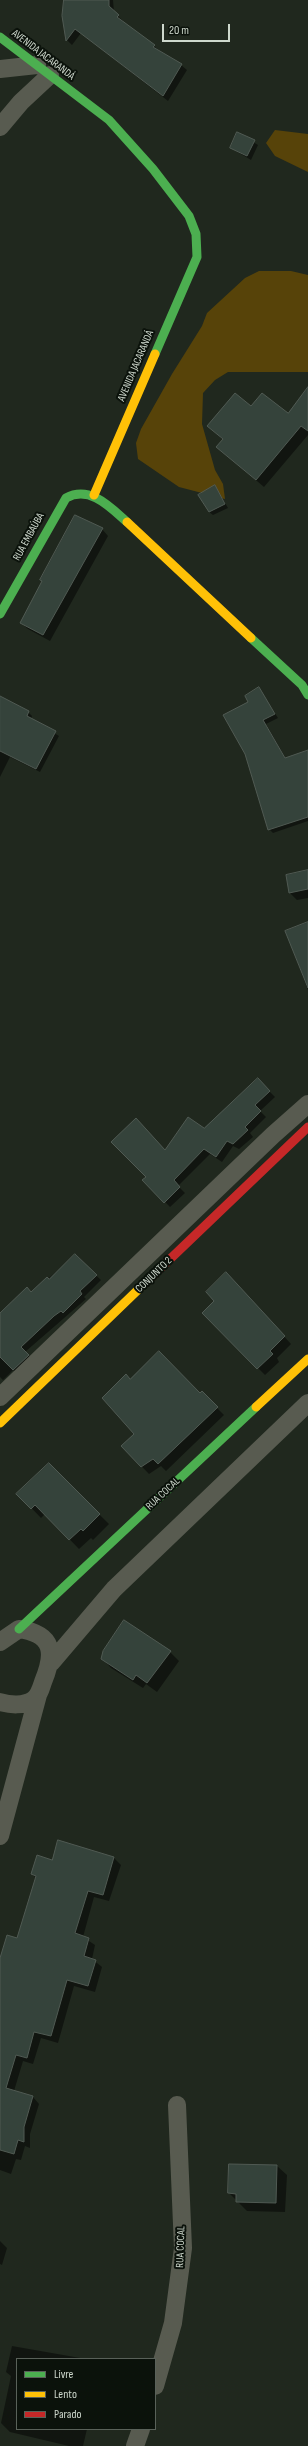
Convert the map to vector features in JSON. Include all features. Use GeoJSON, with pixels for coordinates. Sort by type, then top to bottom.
{"type":"FeatureCollection","features":[{"type":"Feature","properties":{"kind":"street","name":"AVENIDA JACARANDÁ"},"geometry":{"type":"LineString","coordinates":[[0,37],[109,120],[153,169],[190,216],[196,234],[197,257],[94,495]]}},
{"type":"Feature","properties":{"kind":"street"},"geometry":{"type":"LineString","coordinates":[[0,69],[44,70]]}},
{"type":"Feature","properties":{"kind":"street"},"geometry":{"type":"LineString","coordinates":[[0,127],[21,102],[44,70]]}},
{"type":"Feature","properties":{"kind":"street","name":"RUA EMBAÚBA"},"geometry":{"type":"LineString","coordinates":[[0,614],[66,498],[76,493],[94,495]]}},
{"type":"Feature","properties":{"kind":"street"},"geometry":{"type":"LineString","coordinates":[[94,495],[116,512],[302,685],[308,695]]}},
{"type":"Feature","properties":{"kind":"street","name":"CONJUNTO 2"},"geometry":{"type":"LineString","coordinates":[[0,1397],[273,1135],[308,1104]]}},
{"type":"Feature","properties":{"kind":"street","name":"CONJUNTO 2"},"geometry":{"type":"LineString","coordinates":[[2,1417],[123,1305],[308,1127]]}},
{"type":"Feature","properties":{"kind":"street"},"geometry":{"type":"LineString","coordinates":[[111,1292],[123,1305]]}},
{"type":"Feature","properties":{"kind":"street","name":"RUA COCAL"},"geometry":{"type":"LineString","coordinates":[[19,1629],[308,1359]]}},
{"type":"Feature","properties":{"kind":"street"},"geometry":{"type":"LineString","coordinates":[[0,1836],[38,1695],[51,1663],[114,1589],[308,1404]]}},
{"type":"Feature","properties":{"kind":"street"},"geometry":{"type":"LineString","coordinates":[[0,1642],[19,1629],[35,1631],[49,1645],[51,1663]]}},
{"type":"Feature","properties":{"kind":"street"},"geometry":{"type":"LineString","coordinates":[[0,1702],[12,1705],[32,1701],[38,1695]]}},
{"type":"Feature","properties":{"kind":"street","name":"RUA COCAL"},"geometry":{"type":"LineString","coordinates":[[156,2383],[174,2323],[183,2248],[177,2105]]}},
{"type":"Feature","properties":{"kind":"street"},"geometry":{"type":"LineString","coordinates":[[135,2446],[141,2430]]}},
{"type":"Feature","properties":{"kind":"shaded area"},"geometry":{"type":"Polygon","coordinates":[[[275,130],[308,134],[308,172],[275,156],[266,143],[275,130]]]}},
{"type":"Feature","properties":{"kind":"shaded area"},"geometry":{"type":"Polygon","coordinates":[[[259,271],[291,271],[308,275],[308,372],[228,372],[215,380],[203,393],[202,424],[215,470],[223,484],[225,499],[179,487],[138,459],[136,443],[141,429],[172,374],[202,326],[207,313],[245,278],[259,271]]]}},
{"type":"Feature","properties":{"kind":"building"},"geometry":{"type":"Polygon","coordinates":[[[64,0],[109,0],[109,6],[119,15],[117,17],[155,45],[153,47],[182,64],[163,96],[75,29],[66,41],[62,16],[64,0]]]}},
{"type":"Feature","properties":{"kind":"building"},"geometry":{"type":"Polygon","coordinates":[[[237,132],[255,140],[247,156],[230,148],[237,132]]]}},
{"type":"Feature","properties":{"kind":"building"},"geometry":{"type":"Polygon","coordinates":[[[308,387],[308,431],[301,426],[256,480],[216,447],[223,439],[207,426],[235,393],[251,406],[262,393],[288,413],[308,387]]]}},
{"type":"Feature","properties":{"kind":"building"},"geometry":{"type":"Polygon","coordinates":[[[215,485],[225,504],[209,512],[198,495],[215,485]]]}},
{"type":"Feature","properties":{"kind":"building"},"geometry":{"type":"Polygon","coordinates":[[[75,515],[103,528],[43,635],[20,623],[42,581],[40,580],[75,515]]]}},
{"type":"Feature","properties":{"kind":"building"},"geometry":{"type":"Polygon","coordinates":[[[259,687],[275,714],[263,720],[285,758],[308,750],[308,817],[268,830],[245,754],[223,715],[248,702],[245,696],[259,687]]]}},
{"type":"Feature","properties":{"kind":"building"},"geometry":{"type":"Polygon","coordinates":[[[0,696],[29,711],[27,716],[56,731],[36,769],[0,751],[0,696]]]}},
{"type":"Feature","properties":{"kind":"building"},"geometry":{"type":"Polygon","coordinates":[[[308,870],[308,889],[289,893],[286,875],[308,870]]]}},
{"type":"Feature","properties":{"kind":"building"},"geometry":{"type":"Polygon","coordinates":[[[308,922],[308,988],[285,931],[308,922]]]}},
{"type":"Feature","properties":{"kind":"building"},"geometry":{"type":"Polygon","coordinates":[[[258,1078],[270,1091],[255,1105],[261,1111],[245,1127],[248,1130],[233,1144],[227,1141],[216,1157],[204,1149],[174,1180],[180,1187],[164,1203],[142,1180],[146,1177],[111,1142],[136,1118],[165,1150],[188,1117],[204,1128],[258,1078]]]}},
{"type":"Feature","properties":{"kind":"building"},"geometry":{"type":"Polygon","coordinates":[[[75,1254],[97,1275],[80,1291],[82,1294],[63,1313],[61,1311],[54,1316],[21,1347],[29,1355],[13,1370],[0,1357],[0,1313],[27,1287],[31,1292],[47,1277],[49,1279],[75,1254]]]}},
{"type":"Feature","properties":{"kind":"building"},"geometry":{"type":"Polygon","coordinates":[[[226,1272],[285,1336],[270,1351],[273,1354],[257,1369],[202,1313],[214,1301],[206,1292],[226,1272]]]}},
{"type":"Feature","properties":{"kind":"building"},"geometry":{"type":"Polygon","coordinates":[[[159,1351],[200,1393],[202,1391],[218,1407],[158,1464],[153,1459],[141,1467],[121,1446],[134,1434],[102,1398],[126,1374],[130,1379],[159,1351]]]}},
{"type":"Feature","properties":{"kind":"building"},"geometry":{"type":"Polygon","coordinates":[[[49,1463],[100,1514],[83,1531],[81,1529],[69,1540],[35,1505],[31,1509],[16,1494],[49,1463]]]}},
{"type":"Feature","properties":{"kind":"building"},"geometry":{"type":"Polygon","coordinates":[[[124,1620],[171,1651],[147,1683],[136,1675],[133,1680],[101,1659],[103,1651],[124,1620]]]}},
{"type":"Feature","properties":{"kind":"building"},"geometry":{"type":"Polygon","coordinates":[[[58,1840],[114,1857],[103,1895],[88,1891],[75,1933],[89,1938],[84,1956],[96,1960],[88,1986],[67,1980],[51,2036],[34,2032],[27,2058],[16,2055],[6,2088],[33,2096],[24,2127],[24,2142],[18,2140],[14,2154],[0,2150],[0,1958],[7,1935],[17,1938],[36,1876],[31,1874],[37,1855],[52,1860],[58,1840]]]}},
{"type":"Feature","properties":{"kind":"building"},"geometry":{"type":"Polygon","coordinates":[[[229,2164],[277,2165],[276,2203],[236,2202],[236,2194],[228,2193],[229,2164]]]}},
{"type":"Feature","properties":{"kind":"traffic: fast"},"geometry":{"type":"LineString","coordinates":[[0,37],[109,120],[153,169],[189,216],[196,234],[197,257],[155,354]]}},
{"type":"Feature","properties":{"kind":"traffic: fast"},"geometry":{"type":"LineString","coordinates":[[0,614],[66,498],[83,494],[91,496],[107,504],[127,522]]}},
{"type":"Feature","properties":{"kind":"traffic: fast"},"geometry":{"type":"LineString","coordinates":[[251,638],[302,685],[308,695]]}},
{"type":"Feature","properties":{"kind":"traffic: fast"},"geometry":{"type":"LineString","coordinates":[[19,1629],[256,1407]]}},
{"type":"Feature","properties":{"kind":"traffic: slow"},"geometry":{"type":"LineString","coordinates":[[94,495],[155,354]]}},
{"type":"Feature","properties":{"kind":"traffic: slow"},"geometry":{"type":"LineString","coordinates":[[127,522],[251,638]]}},
{"type":"Feature","properties":{"kind":"traffic: slow"},"geometry":{"type":"LineString","coordinates":[[0,1423],[144,1284]]}},
{"type":"Feature","properties":{"kind":"traffic: slow"},"geometry":{"type":"LineString","coordinates":[[256,1407],[308,1359]]}},
{"type":"Feature","properties":{"kind":"traffic: jam"},"geometry":{"type":"LineString","coordinates":[[144,1284],[308,1127]]}}]}
